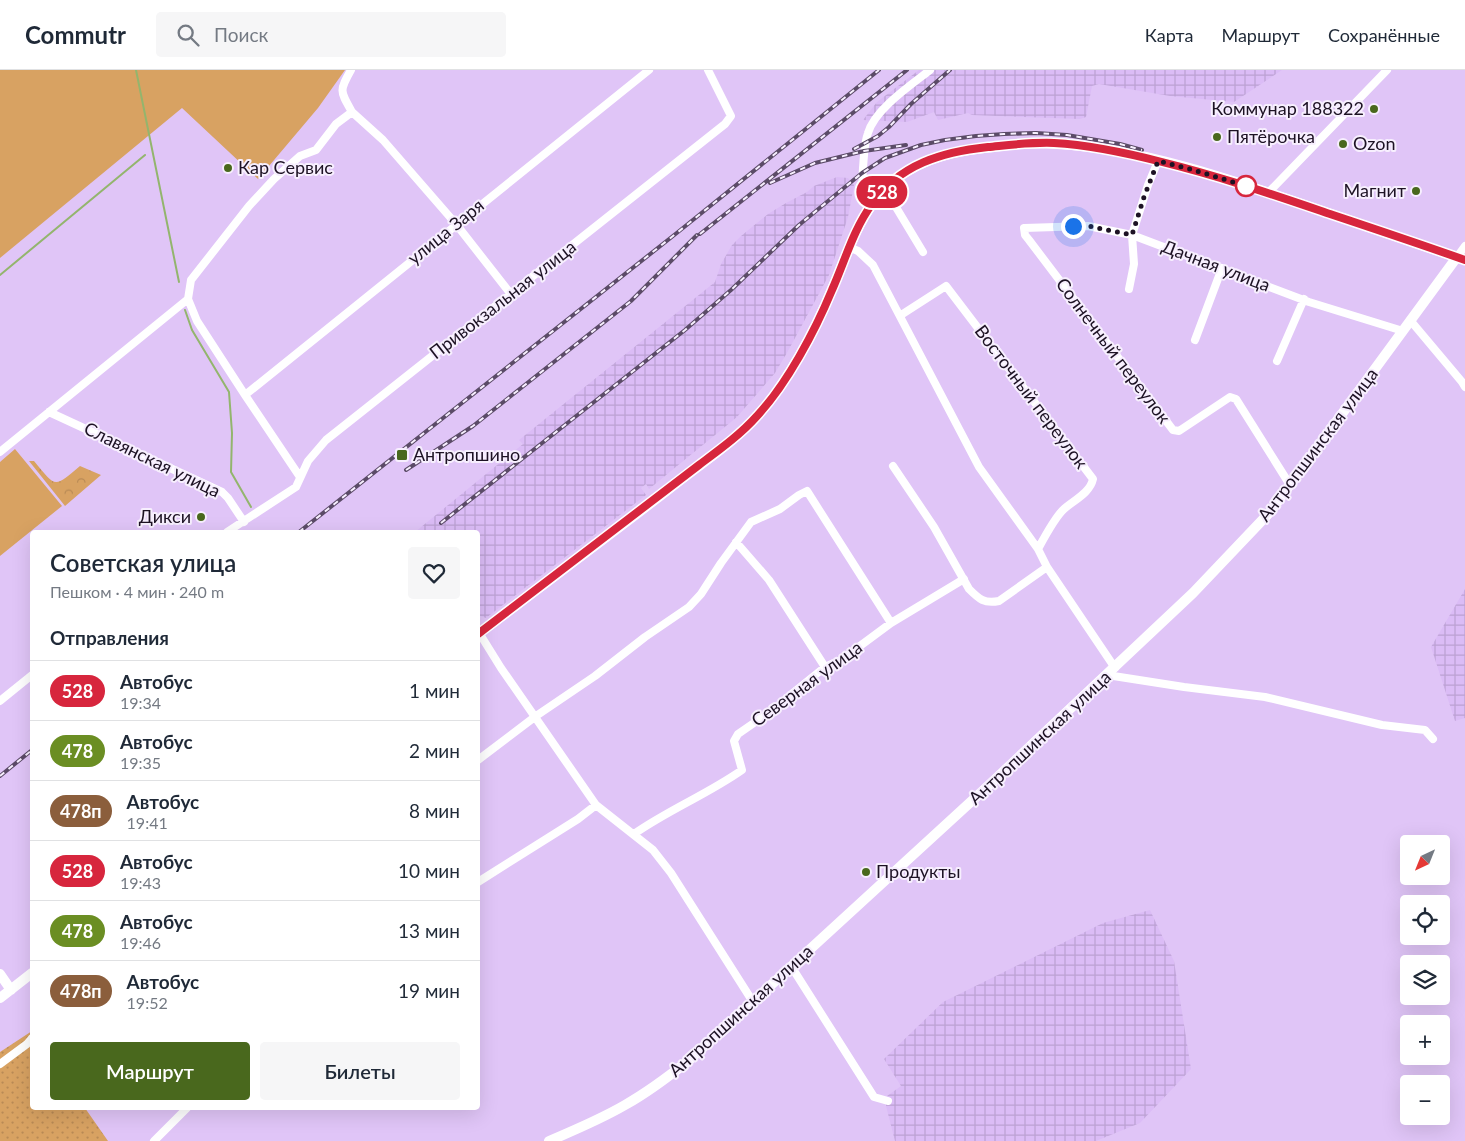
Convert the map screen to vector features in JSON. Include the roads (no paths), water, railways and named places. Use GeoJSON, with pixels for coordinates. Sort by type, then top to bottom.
{"type":"FeatureCollection","features":[{"type":"Feature","properties":{"kind":"street"},"geometry":{"type":"LineString","coordinates":[[351,70],[342,85],[342,94],[352,112],[383,140],[456,224],[510,293]]}},
{"type":"Feature","properties":{"kind":"street","name":"улица Заря"},"geometry":{"type":"LineString","coordinates":[[244,395],[649,70]]}},
{"type":"Feature","properties":{"kind":"street","name":"Привокзальная улица"},"geometry":{"type":"LineString","coordinates":[[230,530],[296,488],[308,461],[326,440],[725,124],[731,116],[708,70]]}},
{"type":"Feature","properties":{"kind":"street"},"geometry":{"type":"LineString","coordinates":[[873,203],[864,193],[862,186],[864,151],[868,131],[875,119],[896,96],[930,70]]}},
{"type":"Feature","properties":{"kind":"street"},"geometry":{"type":"LineString","coordinates":[[1268,193],[1387,70]]}},
{"type":"Feature","properties":{"kind":"street"},"geometry":{"type":"LineString","coordinates":[[0,452],[186,300],[191,280],[250,206],[274,179],[300,156],[316,150],[336,124],[352,112]]}},
{"type":"Feature","properties":{"kind":"street"},"geometry":{"type":"LineString","coordinates":[[480,631],[734,438],[757,416],[778,391],[815,326],[833,289],[855,232],[873,203],[898,177],[908,170],[934,158],[961,150],[1002,146],[1054,143],[1078,145],[1124,153],[1190,169],[1268,193],[1461,258],[1465,246]]}},
{"type":"Feature","properties":{"kind":"street"},"geometry":{"type":"LineString","coordinates":[[1129,289],[1134,264],[1132,235],[1145,193],[1158,161]]}},
{"type":"Feature","properties":{"kind":"street"},"geometry":{"type":"LineString","coordinates":[[885,189],[923,252]]}},
{"type":"Feature","properties":{"kind":"street","name":"Дачная улица"},"geometry":{"type":"LineString","coordinates":[[1024,228],[1088,226],[1132,235],[1304,299],[1403,331]]}},
{"type":"Feature","properties":{"kind":"street","name":"Солнечный переулок"},"geometry":{"type":"LineString","coordinates":[[1024,228],[1029,240],[1173,430],[1179,431],[1230,397],[1236,399],[1290,484]]}},
{"type":"Feature","properties":{"kind":"street"},"geometry":{"type":"LineString","coordinates":[[849,247],[858,251],[873,265],[979,467],[1038,549],[1047,567],[1111,671],[1184,687],[1265,697],[1382,725],[1425,730],[1433,740]]}},
{"type":"Feature","properties":{"kind":"street","name":"Антропшинская улица"},"geometry":{"type":"LineString","coordinates":[[549,1141],[593,1122],[625,1105],[663,1081],[688,1060],[987,787],[1193,593],[1270,512],[1410,320],[1461,258]]}},
{"type":"Feature","properties":{"kind":"street"},"geometry":{"type":"LineString","coordinates":[[1196,340],[1222,268]]}},
{"type":"Feature","properties":{"kind":"street","name":"Восточный переулок"},"geometry":{"type":"LineString","coordinates":[[901,316],[946,286],[1093,479],[1092,485],[1062,511],[1038,549]]}},
{"type":"Feature","properties":{"kind":"street"},"geometry":{"type":"LineString","coordinates":[[1277,362],[1304,299]]}},
{"type":"Feature","properties":{"kind":"street"},"geometry":{"type":"LineString","coordinates":[[186,300],[197,321],[244,395],[300,477]]}},
{"type":"Feature","properties":{"kind":"street"},"geometry":{"type":"LineString","coordinates":[[1410,320],[1465,387]]}},
{"type":"Feature","properties":{"kind":"street","name":"Славянская улица"},"geometry":{"type":"LineString","coordinates":[[50,412],[222,492],[244,522]]}},
{"type":"Feature","properties":{"kind":"street"},"geometry":{"type":"LineString","coordinates":[[893,466],[934,527],[969,589],[976,597],[984,601],[999,601],[1047,567]]}},
{"type":"Feature","properties":{"kind":"street"},"geometry":{"type":"LineString","coordinates":[[480,758],[536,716],[595,676],[689,607],[701,594],[751,522],[780,509],[798,495],[808,491],[892,623]]}},
{"type":"Feature","properties":{"kind":"street"},"geometry":{"type":"LineString","coordinates":[[736,542],[768,580],[825,667]]}},
{"type":"Feature","properties":{"kind":"street","name":"Северная улица"},"geometry":{"type":"LineString","coordinates":[[634,834],[665,814],[725,782],[742,770],[734,741],[738,734],[777,707],[825,667],[841,660],[892,623],[964,579]]}},
{"type":"Feature","properties":{"kind":"street"},"geometry":{"type":"LineString","coordinates":[[480,636],[596,805],[653,850],[671,873],[753,1002]]}},
{"type":"Feature","properties":{"kind":"street"},"geometry":{"type":"LineString","coordinates":[[0,701],[30,677]]}},
{"type":"Feature","properties":{"kind":"street"},"geometry":{"type":"LineString","coordinates":[[480,881],[578,819],[596,805]]}},
{"type":"Feature","properties":{"kind":"street"},"geometry":{"type":"LineString","coordinates":[[791,966],[874,1097],[888,1101]]}},
{"type":"Feature","properties":{"kind":"street"},"geometry":{"type":"LineString","coordinates":[[0,974],[11,990]]}},
{"type":"Feature","properties":{"kind":"street"},"geometry":{"type":"LineString","coordinates":[[0,998],[30,975]]}},
{"type":"Feature","properties":{"kind":"street"},"geometry":{"type":"LineString","coordinates":[[0,1064],[30,1040]]}},
{"type":"Feature","properties":{"kind":"street"},"geometry":{"type":"LineString","coordinates":[[154,1141],[185,1110]]}},
{"type":"Feature","properties":{"kind":"waterway"},"geometry":{"type":"LineString","coordinates":[[136,70],[179,282]]}},
{"type":"Feature","properties":{"kind":"waterway"},"geometry":{"type":"LineString","coordinates":[[0,275],[145,155]]}},
{"type":"Feature","properties":{"kind":"waterway"},"geometry":{"type":"LineString","coordinates":[[185,310],[192,330],[229,392],[232,433],[231,472],[251,507]]}},
{"type":"Feature","properties":{"kind":"railway"},"geometry":{"type":"LineString","coordinates":[[302,530],[879,70]]}},
{"type":"Feature","properties":{"kind":"railway"},"geometry":{"type":"LineString","coordinates":[[700,234],[907,70]]}},
{"type":"Feature","properties":{"kind":"railway"},"geometry":{"type":"LineString","coordinates":[[854,149],[878,136],[889,127],[911,104],[950,70]]}},
{"type":"Feature","properties":{"kind":"railway"},"geometry":{"type":"LineString","coordinates":[[441,523],[685,330],[731,290],[799,225],[862,173],[885,158],[921,145],[945,140],[976,136],[1036,133],[1067,135],[1120,144],[1142,150]]}},
{"type":"Feature","properties":{"kind":"railway"},"geometry":{"type":"LineString","coordinates":[[770,183],[815,163],[864,151],[906,145]]}},
{"type":"Feature","properties":{"kind":"railway"},"geometry":{"type":"LineString","coordinates":[[406,470],[473,426],[631,301],[697,235]]}},
{"type":"Feature","properties":{"kind":"railway"},"geometry":{"type":"LineString","coordinates":[[0,776],[30,752]]}},
{"type":"Feature","properties":{"kind":"place","name":"Коммунар 188322"},"geometry":{"type":"Point","coordinates":[1374,109]}},
{"type":"Feature","properties":{"kind":"place","name":"Пятёрочка"},"geometry":{"type":"Point","coordinates":[1217,137]}},
{"type":"Feature","properties":{"kind":"place","name":"Ozon"},"geometry":{"type":"Point","coordinates":[1343,144]}},
{"type":"Feature","properties":{"kind":"place","name":"Кар Сервис"},"geometry":{"type":"Point","coordinates":[228,168]}},
{"type":"Feature","properties":{"kind":"place","name":"Магнит"},"geometry":{"type":"Point","coordinates":[1416,191]}},
{"type":"Feature","properties":{"kind":"place","name":"Антропшино"},"geometry":{"type":"Point","coordinates":[402,455]}},
{"type":"Feature","properties":{"kind":"place","name":"Дикси"},"geometry":{"type":"Point","coordinates":[201,517]}},
{"type":"Feature","properties":{"kind":"place","name":"Продукты"},"geometry":{"type":"Point","coordinates":[866,872]}}]}
